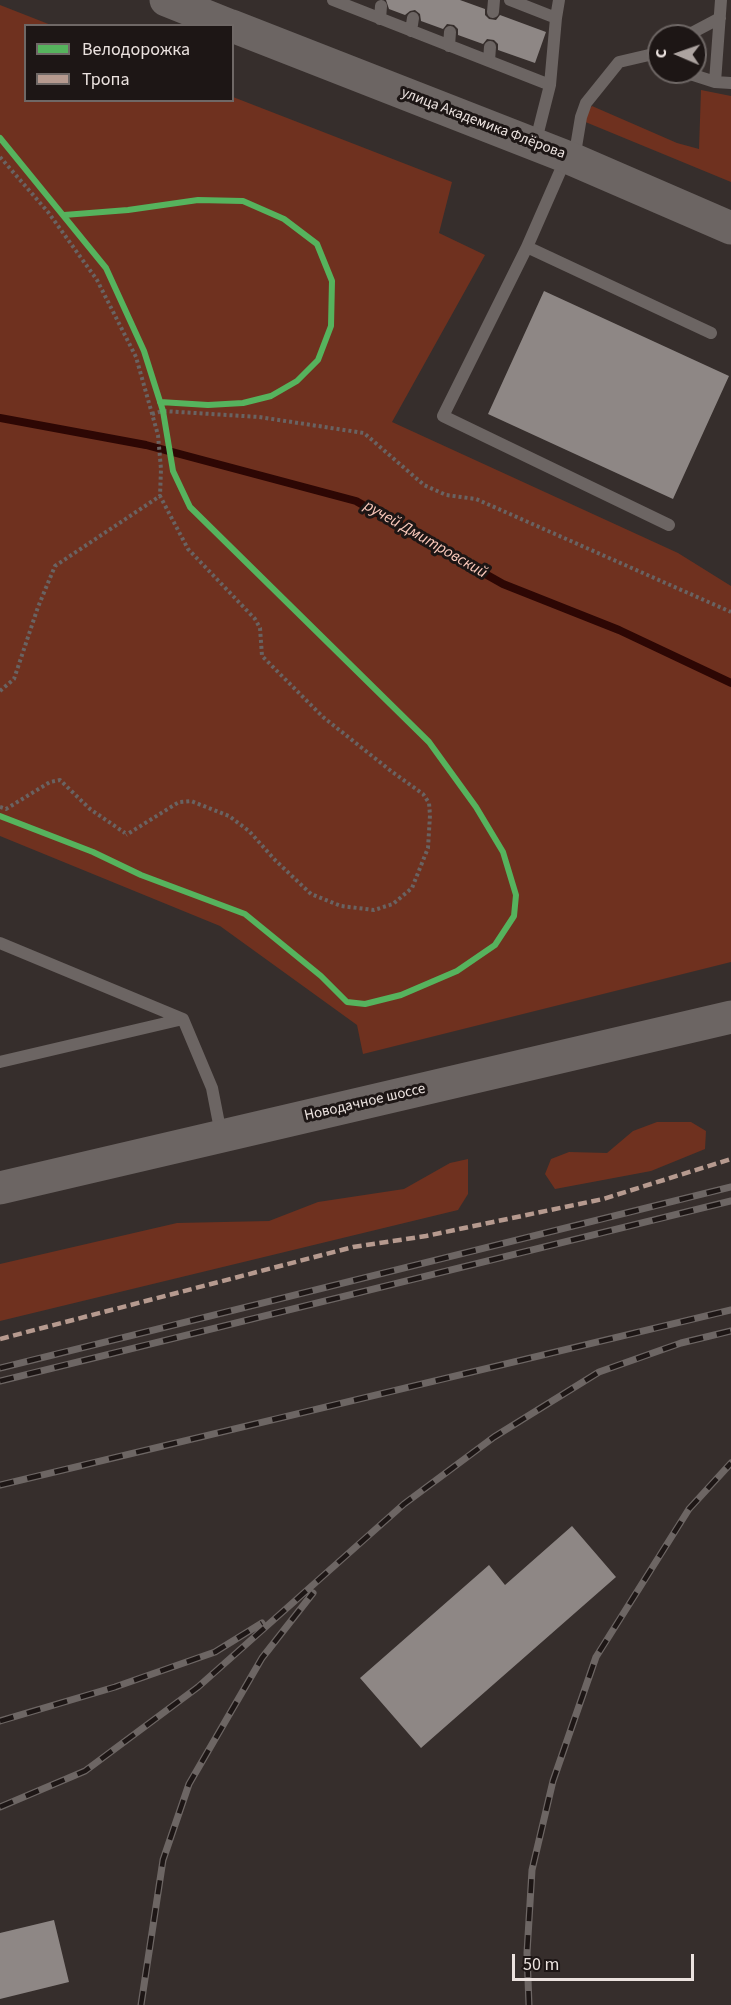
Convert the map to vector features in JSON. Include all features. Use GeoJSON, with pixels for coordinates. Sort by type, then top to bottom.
{"type":"FeatureCollection","features":[{"type":"Feature","properties":{"kind":"street","name":"улица Академика Флёрова"},"geometry":{"type":"LineString","coordinates":[[166,0],[227,24]]}},
{"type":"Feature","properties":{"kind":"street","name":"улица Академика Флёрова"},"geometry":{"type":"LineString","coordinates":[[234,27],[570,159],[731,228]]}},
{"type":"Feature","properties":{"kind":"street","name":"Новодачное шоссе"},"geometry":{"type":"LineString","coordinates":[[0,1188],[731,1017]]}},
{"type":"Feature","properties":{"kind":"lane"},"geometry":{"type":"LineString","coordinates":[[510,0],[556,18]]}},
{"type":"Feature","properties":{"kind":"lane"},"geometry":{"type":"LineString","coordinates":[[535,145],[550,85],[559,0]]}},
{"type":"Feature","properties":{"kind":"lane"},"geometry":{"type":"LineString","coordinates":[[716,82],[721,0]]}},
{"type":"Feature","properties":{"kind":"lane"},"geometry":{"type":"LineString","coordinates":[[340,1],[381,12],[412,24],[449,45],[550,85]]}},
{"type":"Feature","properties":{"kind":"lane"},"geometry":{"type":"LineString","coordinates":[[707,25],[720,18]]}},
{"type":"Feature","properties":{"kind":"lane"},"geometry":{"type":"LineString","coordinates":[[449,45],[450,32]]}},
{"type":"Feature","properties":{"kind":"lane"},"geometry":{"type":"LineString","coordinates":[[489,61],[490,47]]}},
{"type":"Feature","properties":{"kind":"lane"},"geometry":{"type":"LineString","coordinates":[[647,57],[619,62],[586,103],[570,159],[443,416],[669,525]]}},
{"type":"Feature","properties":{"kind":"lane"},"geometry":{"type":"LineString","coordinates":[[707,79],[731,84]]}},
{"type":"Feature","properties":{"kind":"lane"},"geometry":{"type":"LineString","coordinates":[[526,247],[711,333]]}},
{"type":"Feature","properties":{"kind":"lane"},"geometry":{"type":"LineString","coordinates":[[0,943],[183,1020],[212,1088],[221,1136]]}},
{"type":"Feature","properties":{"kind":"lane"},"geometry":{"type":"LineString","coordinates":[[0,1062],[183,1020]]}},
{"type":"Feature","properties":{"kind":"path"},"geometry":{"type":"LineString","coordinates":[[0,157],[48,212],[97,280],[136,357],[158,435],[160,496],[188,549],[255,619],[260,628],[262,656],[322,717],[423,794],[429,802],[430,815],[428,848],[412,888],[393,903],[374,910],[341,906],[311,894],[275,860],[249,831],[229,816],[191,801],[179,802],[126,834],[90,809],[60,780],[50,782],[6,809],[0,807]]}},
{"type":"Feature","properties":{"kind":"path"},"geometry":{"type":"LineString","coordinates":[[160,402],[165,423]]}},
{"type":"Feature","properties":{"kind":"path"},"geometry":{"type":"LineString","coordinates":[[152,414],[163,411],[259,417],[364,433],[424,485],[446,495],[477,499],[731,612]]}},
{"type":"Feature","properties":{"kind":"path"},"geometry":{"type":"LineString","coordinates":[[0,691],[14,679],[38,607],[55,566],[160,496]]}},
{"type":"Feature","properties":{"kind":"shaded area"},"geometry":{"type":"Polygon","coordinates":[[[0,5],[48,24],[24,24],[24,102],[234,102],[234,97],[452,182],[439,233],[485,255],[392,422],[678,553],[731,586],[731,962],[363,1054],[357,1025],[220,926],[0,836],[0,5]]]}},
{"type":"Feature","properties":{"kind":"shaded area"},"geometry":{"type":"Polygon","coordinates":[[[701,90],[731,96],[731,182],[583,121],[586,111],[592,106],[677,143],[699,149],[701,90]]]}},
{"type":"Feature","properties":{"kind":"shaded area"},"geometry":{"type":"Polygon","coordinates":[[[657,1122],[691,1122],[706,1131],[705,1149],[651,1171],[555,1189],[545,1174],[551,1159],[569,1152],[607,1153],[633,1131],[657,1122]]]}},
{"type":"Feature","properties":{"kind":"shaded area"},"geometry":{"type":"Polygon","coordinates":[[[468,1159],[468,1194],[458,1210],[0,1321],[0,1264],[177,1223],[269,1221],[318,1202],[404,1189],[450,1163],[468,1159]]]}},
{"type":"Feature","properties":{"kind":"building"},"geometry":{"type":"Polygon","coordinates":[[[386,0],[460,0],[485,9],[485,15],[489,19],[496,20],[500,15],[546,32],[535,63],[498,50],[498,44],[494,40],[487,39],[483,44],[458,35],[458,29],[454,25],[447,24],[443,29],[421,21],[420,14],[415,10],[405,15],[389,9],[386,0]]]}},
{"type":"Feature","properties":{"kind":"building"},"geometry":{"type":"Polygon","coordinates":[[[544,291],[729,376],[673,499],[488,414],[544,291]]]}},
{"type":"Feature","properties":{"kind":"building"},"geometry":{"type":"Polygon","coordinates":[[[572,1526],[616,1577],[421,1748],[360,1678],[489,1565],[505,1585],[572,1526]]]}},
{"type":"Feature","properties":{"kind":"building"},"geometry":{"type":"Polygon","coordinates":[[[54,1920],[69,1982],[0,1999],[0,1933],[54,1920]]]}},
{"type":"Feature","properties":{"kind":"waterway","name":"ручей Дмитровский"},"geometry":{"type":"LineString","coordinates":[[0,418],[146,445],[356,501],[503,584],[619,630],[731,683]]}},
{"type":"Feature","properties":{"kind":"railway"},"geometry":{"type":"LineString","coordinates":[[0,1368],[731,1187]]}},
{"type":"Feature","properties":{"kind":"railway"},"geometry":{"type":"LineString","coordinates":[[0,1381],[731,1201]]}},
{"type":"Feature","properties":{"kind":"railway"},"geometry":{"type":"LineString","coordinates":[[0,1485],[731,1310]]}},
{"type":"Feature","properties":{"kind":"railway"},"geometry":{"type":"LineString","coordinates":[[0,1807],[85,1771],[198,1687],[404,1504],[494,1437],[599,1372],[681,1343],[731,1331]]}},
{"type":"Feature","properties":{"kind":"railway"},"geometry":{"type":"LineString","coordinates":[[529,2005],[527,1953],[532,1870],[553,1781],[596,1657],[689,1509],[731,1463]]}},
{"type":"Feature","properties":{"kind":"railway"},"geometry":{"type":"LineString","coordinates":[[141,2005],[163,1860],[189,1784],[262,1658],[313,1593]]}},
{"type":"Feature","properties":{"kind":"railway"},"geometry":{"type":"LineString","coordinates":[[0,1721],[115,1687],[215,1652],[262,1623]]}},
{"type":"Feature","properties":{"kind":"marked path"},"geometry":{"type":"LineString","coordinates":[[0,1339],[353,1247],[426,1236],[603,1199],[731,1159]]}},
{"type":"Feature","properties":{"kind":"cycle path"},"geometry":{"type":"LineString","coordinates":[[0,138],[106,268],[144,351],[163,411],[173,471],[190,507],[429,742],[476,807],[503,852],[516,895],[514,916],[495,945],[457,971],[401,995],[365,1004],[347,1002],[321,976],[245,914],[141,875],[93,852],[0,816]]}},
{"type":"Feature","properties":{"kind":"cycle path"},"geometry":{"type":"LineString","coordinates":[[64,215],[128,210],[198,200],[243,201],[284,219],[317,244],[332,281],[331,326],[318,360],[297,381],[271,396],[243,403],[208,405],[160,402]]}}]}
